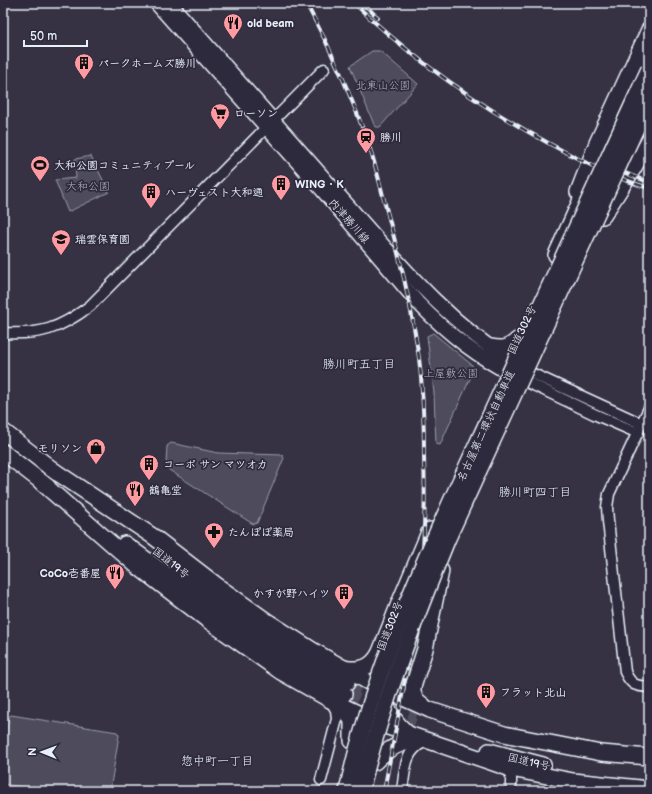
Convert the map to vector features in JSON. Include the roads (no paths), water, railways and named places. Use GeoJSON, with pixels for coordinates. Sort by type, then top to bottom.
{"type":"FeatureCollection","features":[{"type":"Feature","properties":{"kind":"highway"},"geometry":{"type":"LineString","coordinates":[[572,218],[582,179],[649,30]]}},
{"type":"Feature","properties":{"kind":"highway","name":"国道302号"},"geometry":{"type":"LineString","coordinates":[[375,697],[379,654],[420,552],[649,52]]}},
{"type":"Feature","properties":{"kind":"highway","name":"名古屋第二環状自動車道"},"geometry":{"type":"LineString","coordinates":[[347,791],[367,715],[384,663],[423,564],[649,69]]}},
{"type":"Feature","properties":{"kind":"highway","name":"名古屋第二環状自動車道"},"geometry":{"type":"LineString","coordinates":[[361,791],[384,707],[400,659],[448,538],[649,100]]}},
{"type":"Feature","properties":{"kind":"highway","name":"国道302号"},"geometry":{"type":"LineString","coordinates":[[340,791],[352,741],[375,697],[422,618],[441,571],[649,115]]}},
{"type":"Feature","properties":{"kind":"highway"},"geometry":{"type":"LineString","coordinates":[[603,216],[634,169],[649,141]]}},
{"type":"Feature","properties":{"kind":"highway"},"geometry":{"type":"LineString","coordinates":[[490,347],[502,349],[507,348],[517,340]]}},
{"type":"Feature","properties":{"kind":"highway","name":"国道19号"},"geometry":{"type":"LineString","coordinates":[[3,432],[245,620],[298,656],[345,695]]}},
{"type":"Feature","properties":{"kind":"highway","name":"国道19号"},"geometry":{"type":"LineString","coordinates":[[3,452],[41,482],[242,631],[294,666],[345,695]]}},
{"type":"Feature","properties":{"kind":"highway"},"geometry":{"type":"LineString","coordinates":[[50,468],[154,534],[219,587],[267,621],[344,668],[375,697],[417,721]]}},
{"type":"Feature","properties":{"kind":"highway"},"geometry":{"type":"LineString","coordinates":[[41,482],[151,581],[259,657],[307,688],[330,700],[345,695],[375,697]]}},
{"type":"Feature","properties":{"kind":"highway"},"geometry":{"type":"LineString","coordinates":[[426,741],[417,721],[412,692],[425,649],[441,571]]}},
{"type":"Feature","properties":{"kind":"highway"},"geometry":{"type":"LineString","coordinates":[[344,668],[353,670],[365,668],[375,661],[379,654]]}},
{"type":"Feature","properties":{"kind":"highway"},"geometry":{"type":"LineString","coordinates":[[345,695],[352,721],[352,741]]}},
{"type":"Feature","properties":{"kind":"highway"},"geometry":{"type":"LineString","coordinates":[[375,697],[385,726]]}},
{"type":"Feature","properties":{"kind":"highway"},"geometry":{"type":"LineString","coordinates":[[375,697],[385,726]]}},
{"type":"Feature","properties":{"kind":"highway","name":"国道302号"},"geometry":{"type":"LineString","coordinates":[[368,791],[389,711],[375,697]]}},
{"type":"Feature","properties":{"kind":"highway"},"geometry":{"type":"LineString","coordinates":[[389,711],[400,726],[417,721]]}},
{"type":"Feature","properties":{"kind":"highway"},"geometry":{"type":"LineString","coordinates":[[385,726],[417,721],[504,734],[601,753],[649,757]]}},
{"type":"Feature","properties":{"kind":"highway","name":"国道19号"},"geometry":{"type":"LineString","coordinates":[[417,721],[532,751],[590,762],[649,767]]}},
{"type":"Feature","properties":{"kind":"highway","name":"国道19号"},"geometry":{"type":"LineString","coordinates":[[417,721],[477,748],[532,763],[589,773],[649,779]]}},
{"type":"Feature","properties":{"kind":"highway"},"geometry":{"type":"LineString","coordinates":[[375,762],[395,745],[408,741],[426,741],[511,769],[572,786],[649,789]]}},
{"type":"Feature","properties":{"kind":"main road","name":"内津勝川線"},"geometry":{"type":"LineString","coordinates":[[156,3],[395,259],[450,315],[490,347],[506,365]]}},
{"type":"Feature","properties":{"kind":"main road","name":"内津勝川線"},"geometry":{"type":"LineString","coordinates":[[170,3],[373,249],[432,318],[457,341],[478,355],[506,365],[529,378]]}},
{"type":"Feature","properties":{"kind":"street"},"geometry":{"type":"LineString","coordinates":[[3,333],[29,334],[52,328],[68,321],[90,306],[324,69]]}},
{"type":"Feature","properties":{"kind":"street"},"geometry":{"type":"LineString","coordinates":[[529,378],[640,429]]}},
{"type":"Feature","properties":{"kind":"street"},"geometry":{"type":"LineString","coordinates":[[649,408],[609,494],[607,507],[625,672],[630,681],[637,686],[649,686]]}},
{"type":"Feature","properties":{"kind":"street"},"geometry":{"type":"LineString","coordinates":[[321,780],[337,719],[336,710],[330,700]]}},
{"type":"Feature","properties":{"kind":"street"},"geometry":{"type":"LineString","coordinates":[[402,791],[409,755],[414,748],[426,741]]}},
{"type":"Feature","properties":{"kind":"street"},"geometry":{"type":"LineString","coordinates":[[511,769],[511,785]]}},
{"type":"Feature","properties":{"kind":"tunnel"},"geometry":{"type":"LineString","coordinates":[[347,683],[417,715]]}},
{"type":"Feature","properties":{"kind":"tunnel"},"geometry":{"type":"LineString","coordinates":[[344,694],[390,717],[414,726]]}},
{"type":"Feature","properties":{"kind":"railway"},"geometry":{"type":"LineString","coordinates":[[306,3],[342,76],[373,160],[406,286],[419,358],[425,479],[423,550],[412,641],[384,791]]}},
{"type":"Feature","properties":{"kind":"railway"},"geometry":{"type":"LineString","coordinates":[[354,3],[376,24],[423,62],[447,80],[497,113],[523,129],[586,163],[623,179],[649,188]]}},
{"type":"Feature","properties":{"kind":"railway"},"geometry":{"type":"LineString","coordinates":[[363,3],[378,18]]}},
{"type":"Feature","properties":{"kind":"railway"},"geometry":{"type":"LineString","coordinates":[[600,163],[643,180]]}},
{"type":"Feature","properties":{"kind":"place","name":"old beam"},"geometry":{"type":"Point","coordinates":[233,40]}},
{"type":"Feature","properties":{"kind":"place","name":"パークホームズ勝川"},"geometry":{"type":"Point","coordinates":[84,80]}},
{"type":"Feature","properties":{"kind":"place","name":"ローソン"},"geometry":{"type":"Point","coordinates":[220,130]}},
{"type":"Feature","properties":{"kind":"place","name":"勝川"},"geometry":{"type":"Point","coordinates":[366,154]}},
{"type":"Feature","properties":{"kind":"place","name":"大和公園コミュニティプール"},"geometry":{"type":"Point","coordinates":[40,182]}},
{"type":"Feature","properties":{"kind":"place","name":"WING・K"},"geometry":{"type":"Point","coordinates":[281,201]}},
{"type":"Feature","properties":{"kind":"place","name":"ハーヴェスト大和通"},"geometry":{"type":"Point","coordinates":[151,209]}},
{"type":"Feature","properties":{"kind":"place","name":"瑞雲保育園"},"geometry":{"type":"Point","coordinates":[61,256]}},
{"type":"Feature","properties":{"kind":"place","name":"モリソン"},"geometry":{"type":"Point","coordinates":[96,465]}},
{"type":"Feature","properties":{"kind":"place","name":"コーポ サン マツオカ"},"geometry":{"type":"Point","coordinates":[149,481]}},
{"type":"Feature","properties":{"kind":"place","name":"鶴亀堂"},"geometry":{"type":"Point","coordinates":[135,507]}},
{"type":"Feature","properties":{"kind":"place","name":"たんぽぽ薬局"},"geometry":{"type":"Point","coordinates":[214,549]}},
{"type":"Feature","properties":{"kind":"place","name":"CoCo壱番屋"},"geometry":{"type":"Point","coordinates":[115,590]}},
{"type":"Feature","properties":{"kind":"place","name":"かすが野ハイツ"},"geometry":{"type":"Point","coordinates":[344,610]}},
{"type":"Feature","properties":{"kind":"place","name":"フラット北山"},"geometry":{"type":"Point","coordinates":[486,709]}},
{"type":"Feature","properties":{"kind":"district","name":"勝川町五丁目"},"geometry":{"type":"Point","coordinates":[359,364]}},
{"type":"Feature","properties":{"kind":"district","name":"勝川町四丁目"},"geometry":{"type":"Point","coordinates":[535,492]}},
{"type":"Feature","properties":{"kind":"district","name":"惣中町一丁目"},"geometry":{"type":"Point","coordinates":[217,761]}},
{"type":"Feature","properties":{"kind":"park label","name":"北東山公園"},"geometry":{"type":"Point","coordinates":[383,85]}},
{"type":"Feature","properties":{"kind":"park label","name":"大和公園"},"geometry":{"type":"Point","coordinates":[88,186]}},
{"type":"Feature","properties":{"kind":"park label","name":"上屋敷公園"},"geometry":{"type":"Point","coordinates":[451,373]}}]}
